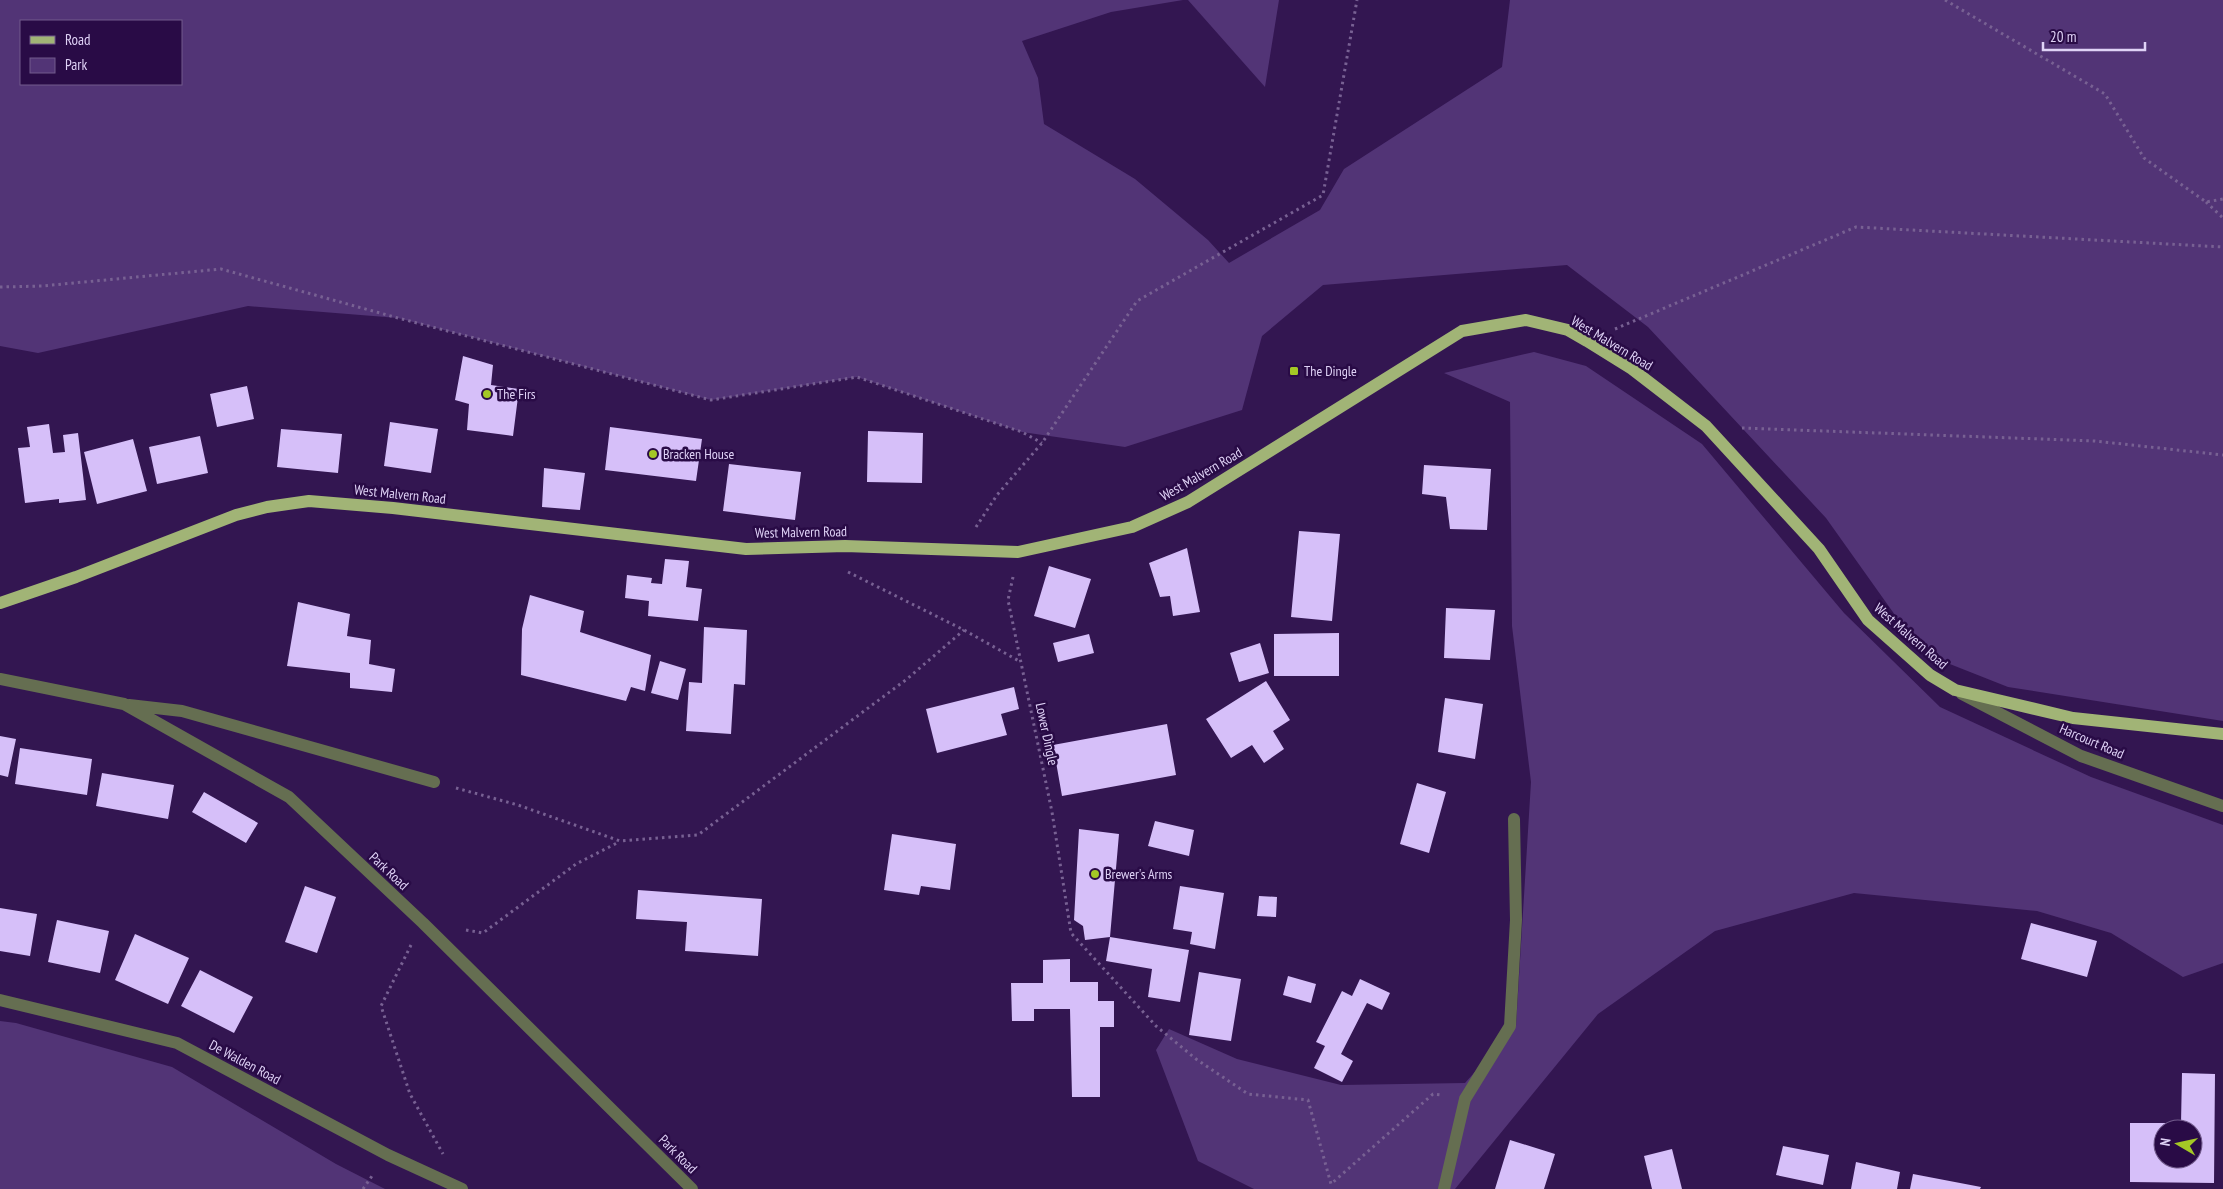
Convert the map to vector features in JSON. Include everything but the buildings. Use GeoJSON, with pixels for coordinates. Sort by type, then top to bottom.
{"type":"FeatureCollection","features":[{"type":"Feature","properties":{"kind":"main road","name":"West Malvern Road"},"geometry":{"type":"LineString","coordinates":[[0,603],[76,577],[236,515],[267,507],[309,501],[394,508],[746,548],[845,546],[1018,552],[1132,527],[1188,502],[1462,331],[1526,320],[1568,330],[1587,341],[1632,369],[1706,426],[1819,549],[1868,620],[1930,675],[1955,690],[2073,718],[2223,734]]}},
{"type":"Feature","properties":{"kind":"street","name":"Park Road"},"geometry":{"type":"LineString","coordinates":[[0,679],[124,704],[289,797],[423,923],[692,1189]]}},
{"type":"Feature","properties":{"kind":"street","name":"Harcourt Road"},"geometry":{"type":"LineString","coordinates":[[1955,690],[2081,756],[2223,806]]}},
{"type":"Feature","properties":{"kind":"street"},"geometry":{"type":"LineString","coordinates":[[124,704],[182,711],[434,782]]}},
{"type":"Feature","properties":{"kind":"street"},"geometry":{"type":"LineString","coordinates":[[1444,1189],[1466,1099],[1510,1026],[1516,920],[1514,819]]}},
{"type":"Feature","properties":{"kind":"street","name":"De Walden Road"},"geometry":{"type":"LineString","coordinates":[[0,1000],[177,1043],[388,1155],[462,1189]]}},
{"type":"Feature","properties":{"kind":"path"},"geometry":{"type":"LineString","coordinates":[[960,550],[997,495],[1042,443],[1137,301],[1323,195],[1357,0]]}},
{"type":"Feature","properties":{"kind":"path"},"geometry":{"type":"LineString","coordinates":[[1945,0],[2105,94],[2144,158],[2206,202],[2223,218]]}},
{"type":"Feature","properties":{"kind":"path"},"geometry":{"type":"LineString","coordinates":[[2206,202],[2223,199]]}},
{"type":"Feature","properties":{"kind":"path"},"geometry":{"type":"LineString","coordinates":[[1587,341],[1856,227],[2223,247]]}},
{"type":"Feature","properties":{"kind":"path"},"geometry":{"type":"LineString","coordinates":[[0,287],[42,286],[221,269],[398,318],[711,400],[857,377],[1022,432],[1042,443]]}},
{"type":"Feature","properties":{"kind":"path"},"geometry":{"type":"LineString","coordinates":[[1706,426],[2095,441],[2223,455]]}},
{"type":"Feature","properties":{"kind":"path"},"geometry":{"type":"LineString","coordinates":[[841,569],[964,630],[1020,662]]}},
{"type":"Feature","properties":{"kind":"path","name":"Lower Dingle"},"geometry":{"type":"LineString","coordinates":[[1012,581],[1008,600],[1052,812],[1071,933],[1156,1026],[1196,1059],[1248,1094],[1308,1100],[1331,1184],[1433,1094],[1466,1099]]}},
{"type":"Feature","properties":{"kind":"path"},"geometry":{"type":"LineString","coordinates":[[434,782],[518,805],[620,842],[698,835],[906,679],[964,630]]}},
{"type":"Feature","properties":{"kind":"green space"},"geometry":{"type":"Polygon","coordinates":[[[0,0],[1183,0],[1111,12],[1022,41],[1038,78],[1044,124],[1135,179],[1208,240],[1229,263],[1320,210],[1344,169],[1502,67],[1510,0],[2223,0],[2223,721],[2008,687],[1922,653],[1826,518],[1648,327],[1567,265],[1323,285],[1262,336],[1242,410],[1125,447],[1022,432],[857,377],[711,400],[398,318],[248,306],[38,353],[0,346],[0,0]]]}},
{"type":"Feature","properties":{"kind":"green space"},"geometry":{"type":"Polygon","coordinates":[[[1188,0],[1279,0],[1265,87],[1188,0]]]}},
{"type":"Feature","properties":{"kind":"green space"},"geometry":{"type":"Polygon","coordinates":[[[1534,352],[1586,366],[1702,444],[1844,613],[1940,707],[2091,777],[2223,825],[2223,963],[2183,977],[2111,933],[2037,911],[1854,893],[1715,931],[1598,1014],[1455,1189],[1254,1189],[1198,1161],[1156,1050],[1169,1029],[1237,1059],[1341,1085],[1465,1083],[1516,1026],[1531,782],[1512,626],[1510,402],[1444,373],[1534,352]]]}},
{"type":"Feature","properties":{"kind":"green space"},"geometry":{"type":"Polygon","coordinates":[[[0,1021],[16,1023],[172,1067],[336,1164],[385,1189],[0,1189],[0,1021]]]}},
{"type":"Feature","properties":{"kind":"place","name":"The Dingle"},"geometry":{"type":"Point","coordinates":[1294,371]}},
{"type":"Feature","properties":{"kind":"place","name":"The Firs"},"geometry":{"type":"Point","coordinates":[487,394]}},
{"type":"Feature","properties":{"kind":"place","name":"Bracken House"},"geometry":{"type":"Point","coordinates":[653,454]}},
{"type":"Feature","properties":{"kind":"place","name":"Brewer's Arms"},"geometry":{"type":"Point","coordinates":[1095,874]}}]}
